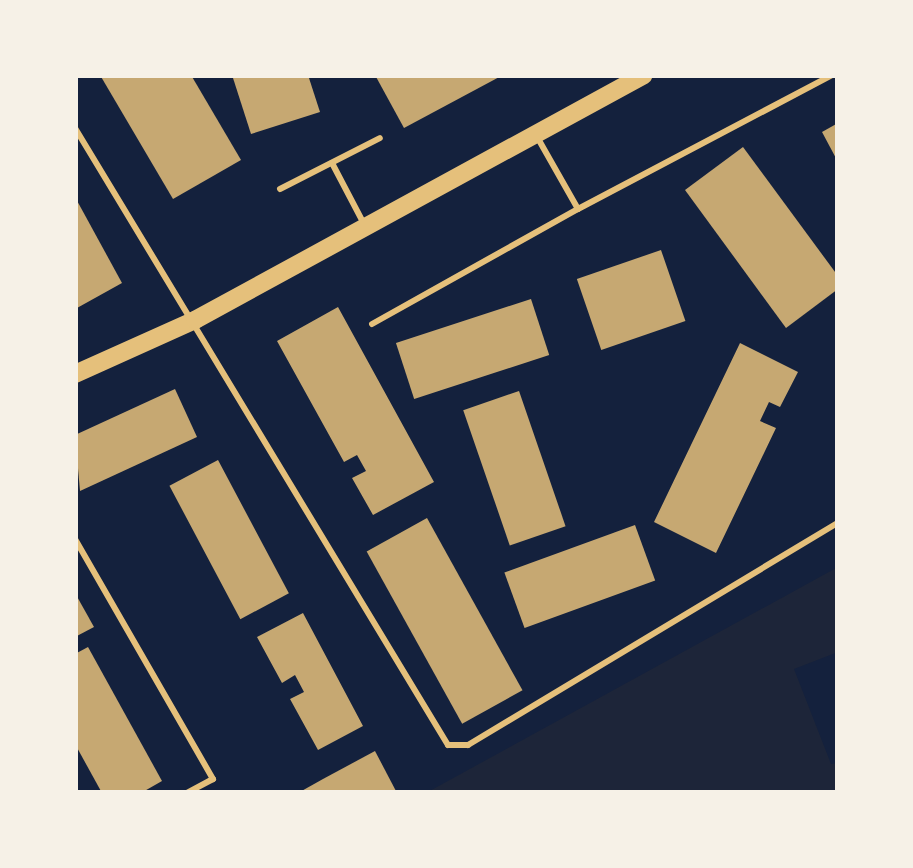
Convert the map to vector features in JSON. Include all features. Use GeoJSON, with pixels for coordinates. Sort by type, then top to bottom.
{"type":"FeatureCollection","features":[{"type":"Feature","properties":{"kind":"street"},"geometry":{"type":"LineString","coordinates":[[75,374],[195,320],[644,75]]}},
{"type":"Feature","properties":{"kind":"lane"},"geometry":{"type":"LineString","coordinates":[[372,324],[578,209],[832,75]]}},
{"type":"Feature","properties":{"kind":"lane"},"geometry":{"type":"LineString","coordinates":[[75,128],[222,364],[448,745],[468,745],[838,523]]}},
{"type":"Feature","properties":{"kind":"lane"},"geometry":{"type":"LineString","coordinates":[[536,134],[578,209]]}},
{"type":"Feature","properties":{"kind":"lane"},"geometry":{"type":"LineString","coordinates":[[280,190],[380,138]]}},
{"type":"Feature","properties":{"kind":"lane"},"geometry":{"type":"LineString","coordinates":[[332,163],[365,226]]}},
{"type":"Feature","properties":{"kind":"lane"},"geometry":{"type":"LineString","coordinates":[[75,539],[79,554],[213,779],[188,793]]}},
{"type":"Feature","properties":{"kind":"shaded area"},"geometry":{"type":"Polygon","coordinates":[[[838,567],[838,652],[794,669],[831,764],[838,763],[838,793],[426,793],[838,567]]]}},
{"type":"Feature","properties":{"kind":"building"},"geometry":{"type":"Polygon","coordinates":[[[100,75],[191,75],[241,160],[173,199],[100,75]]]}},
{"type":"Feature","properties":{"kind":"building"},"geometry":{"type":"Polygon","coordinates":[[[308,75],[320,112],[251,134],[233,78],[308,75]]]}},
{"type":"Feature","properties":{"kind":"building"},"geometry":{"type":"Polygon","coordinates":[[[375,75],[503,75],[404,128],[375,75]]]}},
{"type":"Feature","properties":{"kind":"building"},"geometry":{"type":"Polygon","coordinates":[[[838,123],[838,162],[822,132],[838,123]]]}},
{"type":"Feature","properties":{"kind":"building"},"geometry":{"type":"Polygon","coordinates":[[[743,147],[838,276],[838,289],[786,328],[685,190],[743,147]]]}},
{"type":"Feature","properties":{"kind":"building"},"geometry":{"type":"Polygon","coordinates":[[[75,197],[122,283],[77,308],[75,305],[75,197]]]}},
{"type":"Feature","properties":{"kind":"building"},"geometry":{"type":"Polygon","coordinates":[[[661,250],[685,321],[601,350],[577,279],[661,250]]]}},
{"type":"Feature","properties":{"kind":"building"},"geometry":{"type":"Polygon","coordinates":[[[531,299],[549,355],[414,399],[396,343],[531,299]]]}},
{"type":"Feature","properties":{"kind":"building"},"geometry":{"type":"Polygon","coordinates":[[[338,307],[434,482],[373,515],[352,478],[366,471],[357,455],[344,462],[277,341],[338,307]]]}},
{"type":"Feature","properties":{"kind":"building"},"geometry":{"type":"Polygon","coordinates":[[[740,343],[798,372],[780,407],[769,402],[760,421],[776,428],[716,553],[654,522],[740,343]]]}},
{"type":"Feature","properties":{"kind":"building"},"geometry":{"type":"Polygon","coordinates":[[[175,389],[197,437],[80,491],[75,435],[175,389]]]}},
{"type":"Feature","properties":{"kind":"building"},"geometry":{"type":"Polygon","coordinates":[[[519,391],[566,526],[510,545],[463,410],[519,391]]]}},
{"type":"Feature","properties":{"kind":"building"},"geometry":{"type":"Polygon","coordinates":[[[218,460],[289,593],[240,619],[169,486],[218,460]]]}},
{"type":"Feature","properties":{"kind":"building"},"geometry":{"type":"Polygon","coordinates":[[[427,518],[523,690],[462,724],[367,551],[427,518]]]}},
{"type":"Feature","properties":{"kind":"building"},"geometry":{"type":"Polygon","coordinates":[[[635,525],[655,580],[525,628],[504,573],[635,525]]]}},
{"type":"Feature","properties":{"kind":"building"},"geometry":{"type":"Polygon","coordinates":[[[75,593],[94,627],[75,637],[75,593]]]}},
{"type":"Feature","properties":{"kind":"building"},"geometry":{"type":"Polygon","coordinates":[[[303,613],[363,726],[318,750],[290,699],[304,692],[295,675],[282,683],[257,637],[303,613]]]}},
{"type":"Feature","properties":{"kind":"building"},"geometry":{"type":"Polygon","coordinates":[[[88,647],[162,781],[141,793],[102,793],[75,744],[75,654],[88,647]]]}},
{"type":"Feature","properties":{"kind":"building"},"geometry":{"type":"Polygon","coordinates":[[[375,751],[397,793],[298,793],[323,779],[375,751]]]}}]}
